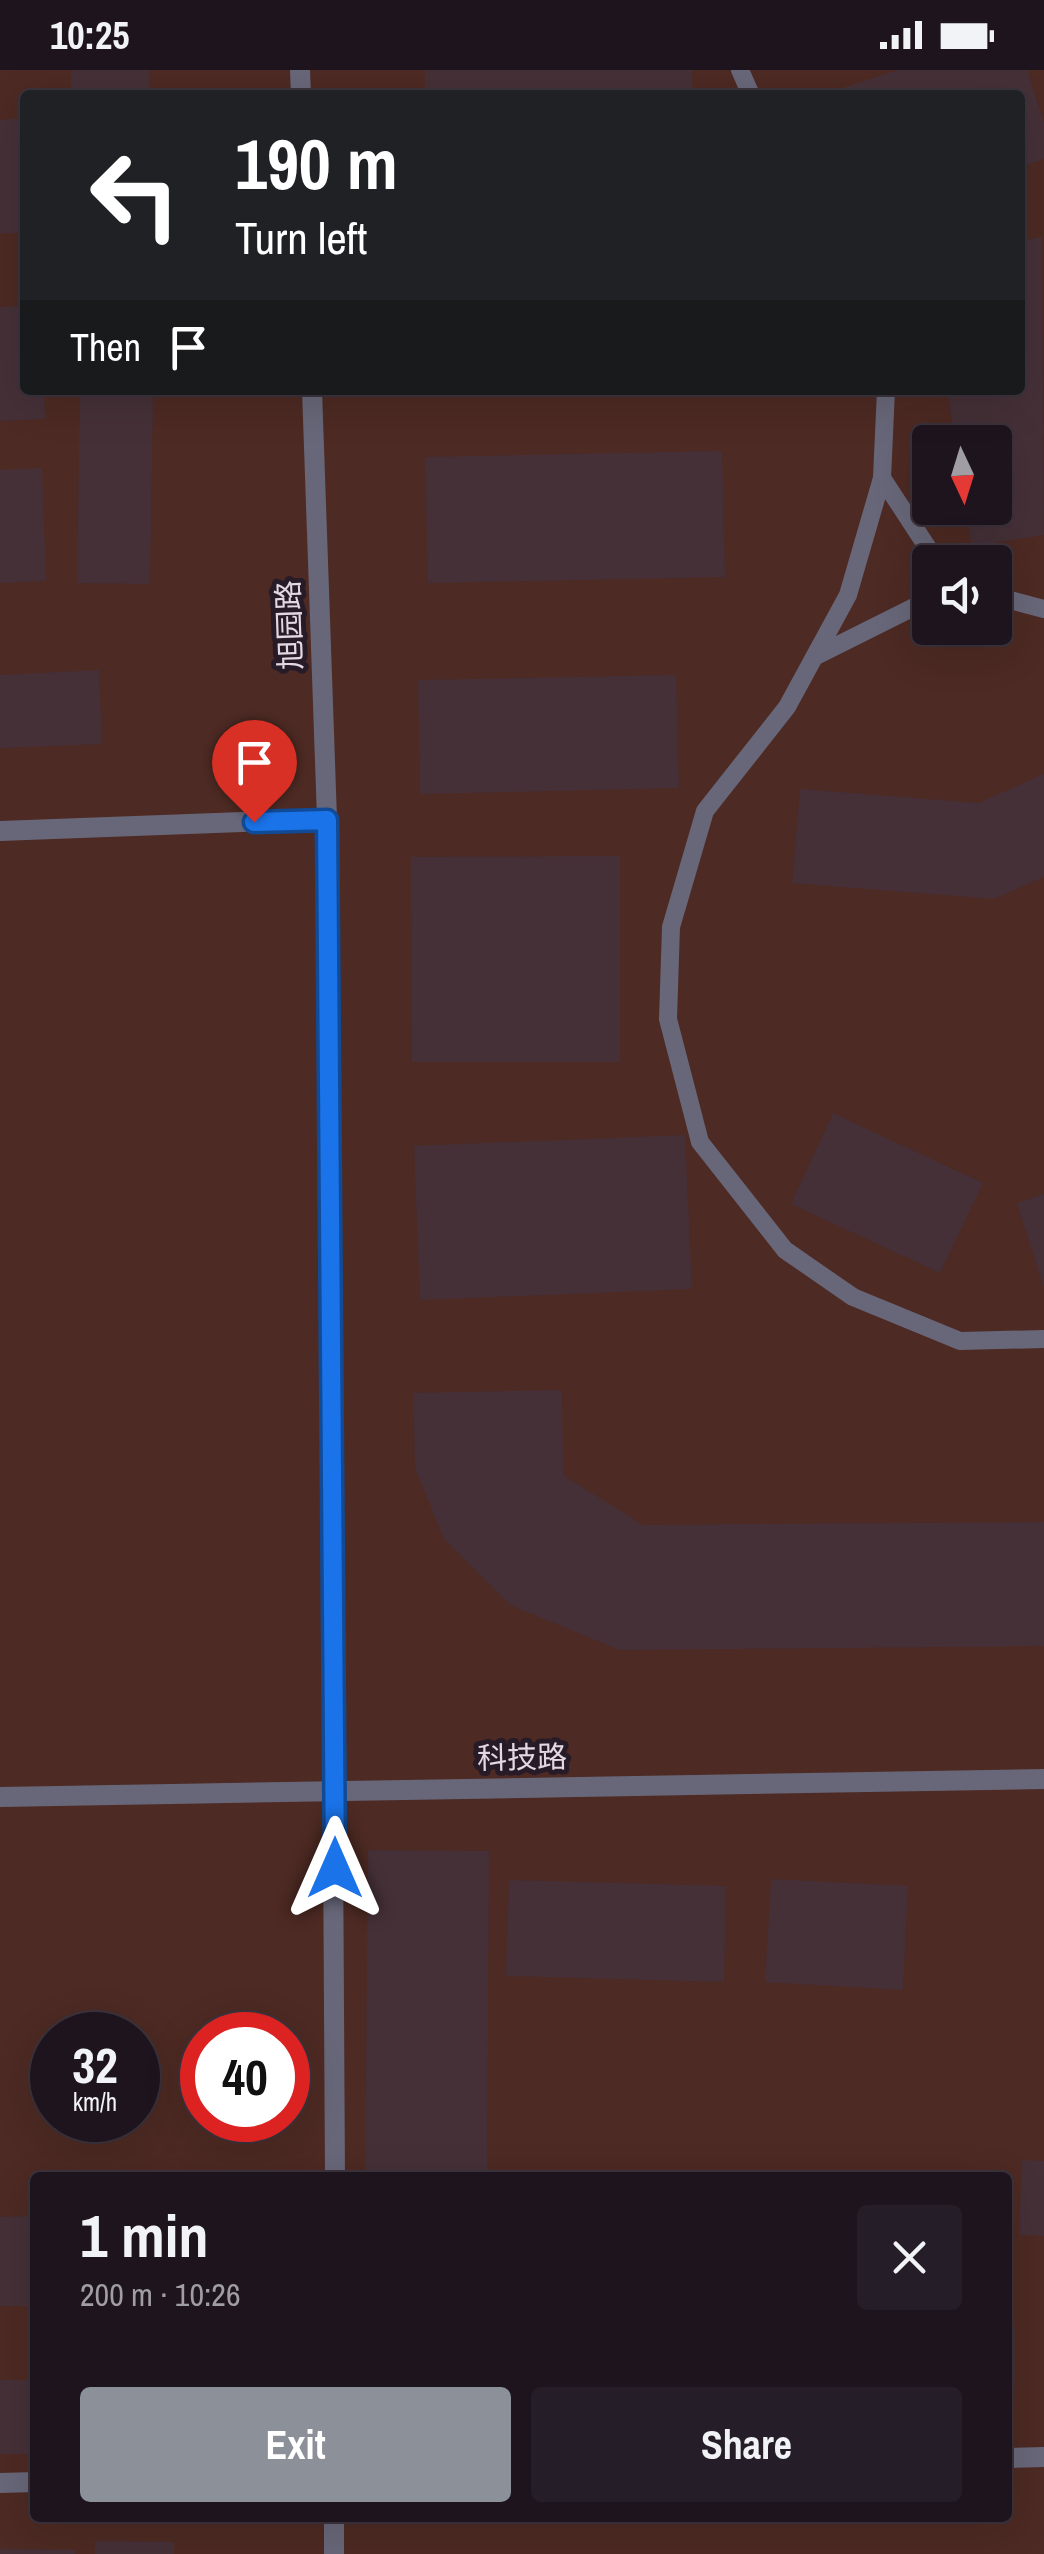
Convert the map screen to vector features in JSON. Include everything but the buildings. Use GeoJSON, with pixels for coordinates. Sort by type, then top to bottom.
{"type":"FeatureCollection","features":[{"type":"Feature","properties":{"kind":"street","name":"旭园路"},"geometry":{"type":"LineString","coordinates":[[312,395],[327,820],[335,2172]]}},
{"type":"Feature","properties":{"kind":"street"},"geometry":{"type":"LineString","coordinates":[[0,831],[327,820]]}},
{"type":"Feature","properties":{"kind":"street","name":"科技路"},"geometry":{"type":"LineString","coordinates":[[0,1796],[1044,1779]]}},
{"type":"Feature","properties":{"kind":"street"},"geometry":{"type":"LineString","coordinates":[[1012,2458],[1044,2457]]}},
{"type":"Feature","properties":{"kind":"street"},"geometry":{"type":"LineString","coordinates":[[0,2483],[30,2482]]}},
{"type":"Feature","properties":{"kind":"street"},"geometry":{"type":"LineString","coordinates":[[334,2522],[334,2554]]}},
{"type":"Feature","properties":{"kind":"lane"},"geometry":{"type":"LineString","coordinates":[[886,395],[882,478],[848,595],[788,707],[705,811],[670,927],[668,1018],[700,1142],[785,1250],[853,1297],[960,1341],[1044,1339]]}},
{"type":"Feature","properties":{"kind":"lane"},"geometry":{"type":"LineString","coordinates":[[882,478],[926,545]]}},
{"type":"Feature","properties":{"kind":"lane"},"geometry":{"type":"LineString","coordinates":[[1012,601],[1044,609]]}},
{"type":"Feature","properties":{"kind":"lane"},"geometry":{"type":"LineString","coordinates":[[814,657],[912,608]]}},
{"type":"Feature","properties":{"kind":"shaded area"},"geometry":{"type":"Polygon","coordinates":[[[0,70],[1044,70],[1044,2554],[0,2554],[0,70]]]}},
{"type":"Feature","properties":{"kind":"route"},"geometry":{"type":"LineString","coordinates":[[254,822],[327,820],[335,1868]]}}]}
